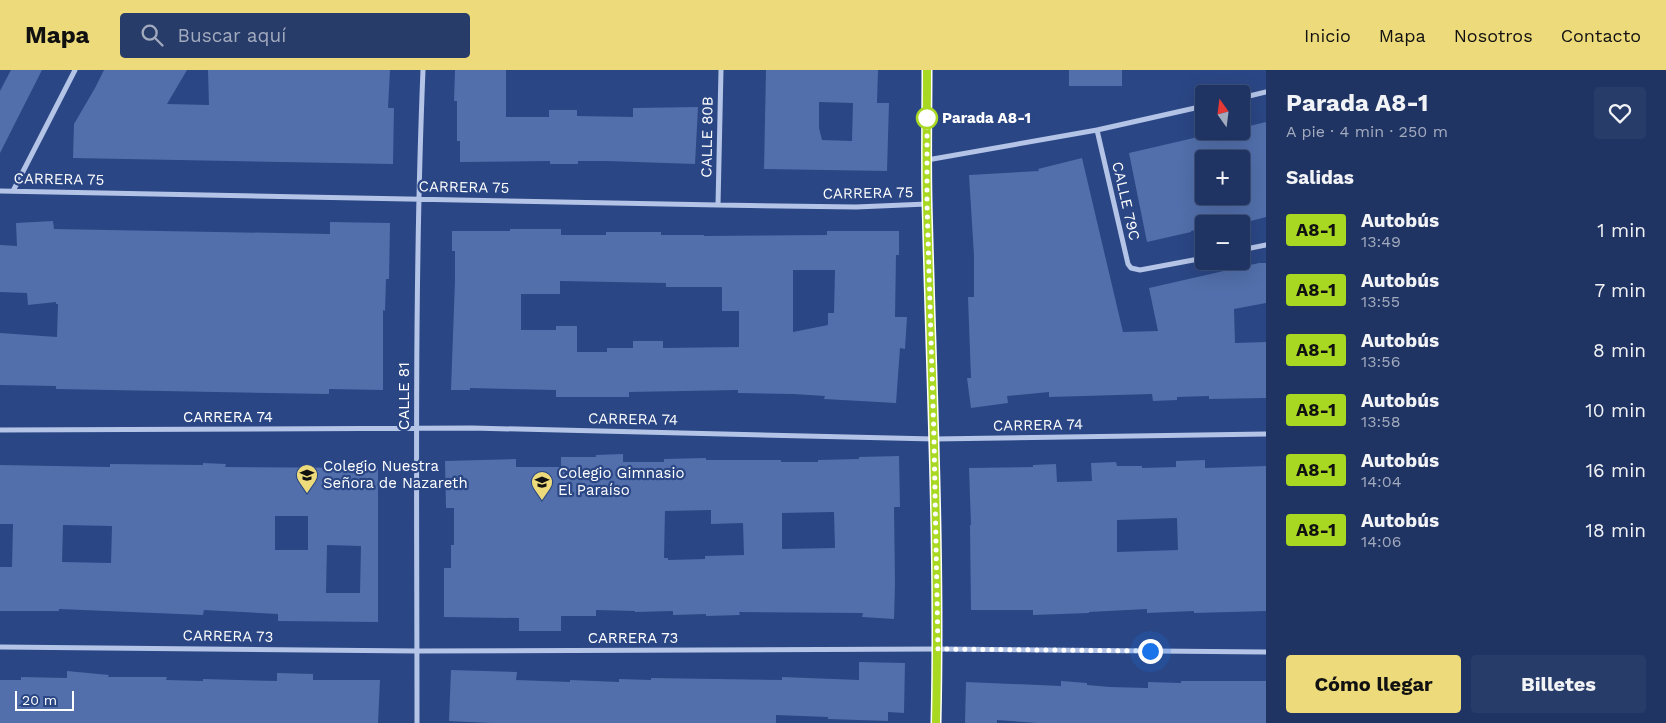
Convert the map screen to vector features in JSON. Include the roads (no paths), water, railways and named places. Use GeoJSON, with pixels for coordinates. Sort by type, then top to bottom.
{"type":"FeatureCollection","features":[{"type":"Feature","properties":{"kind":"street"},"geometry":{"type":"LineString","coordinates":[[13,191],[75,70]]}},
{"type":"Feature","properties":{"kind":"street","name":"CALLE 81"},"geometry":{"type":"LineString","coordinates":[[417,723],[416,428],[418,199],[423,70]]}},
{"type":"Feature","properties":{"kind":"street","name":"CALLE 80B"},"geometry":{"type":"LineString","coordinates":[[718,205],[721,70]]}},
{"type":"Feature","properties":{"kind":"street"},"geometry":{"type":"LineString","coordinates":[[926,70],[927,204],[938,649],[936,723]]}},
{"type":"Feature","properties":{"kind":"street"},"geometry":{"type":"LineString","coordinates":[[1250,96],[1266,92]]}},
{"type":"Feature","properties":{"kind":"street"},"geometry":{"type":"LineString","coordinates":[[927,160],[1097,130],[1195,108]]}},
{"type":"Feature","properties":{"kind":"street","name":"CALLE 79C"},"geometry":{"type":"LineString","coordinates":[[1097,130],[1128,264],[1131,268],[1140,270],[1195,260]]}},
{"type":"Feature","properties":{"kind":"street","name":"CARRERA 75"},"geometry":{"type":"LineString","coordinates":[[0,191],[718,205],[856,206],[927,204]]}},
{"type":"Feature","properties":{"kind":"street"},"geometry":{"type":"LineString","coordinates":[[1250,248],[1266,245]]}},
{"type":"Feature","properties":{"kind":"street","name":"CARRERA 74"},"geometry":{"type":"LineString","coordinates":[[0,430],[472,428],[934,439],[1266,434]]}},
{"type":"Feature","properties":{"kind":"street","name":"CARRERA 73"},"geometry":{"type":"LineString","coordinates":[[0,647],[417,651],[938,649],[1266,652]]}},
{"type":"Feature","properties":{"kind":"place","name":"Parada A8-1"},"geometry":{"type":"Point","coordinates":[927,118]}},
{"type":"Feature","properties":{"kind":"place","name":"Colegio Nuestra Señora de Nazareth"},"geometry":{"type":"Point","coordinates":[307,494]}},
{"type":"Feature","properties":{"kind":"place","name":"Colegio Gimnasio El Paraíso"},"geometry":{"type":"Point","coordinates":[542,501]}}]}
